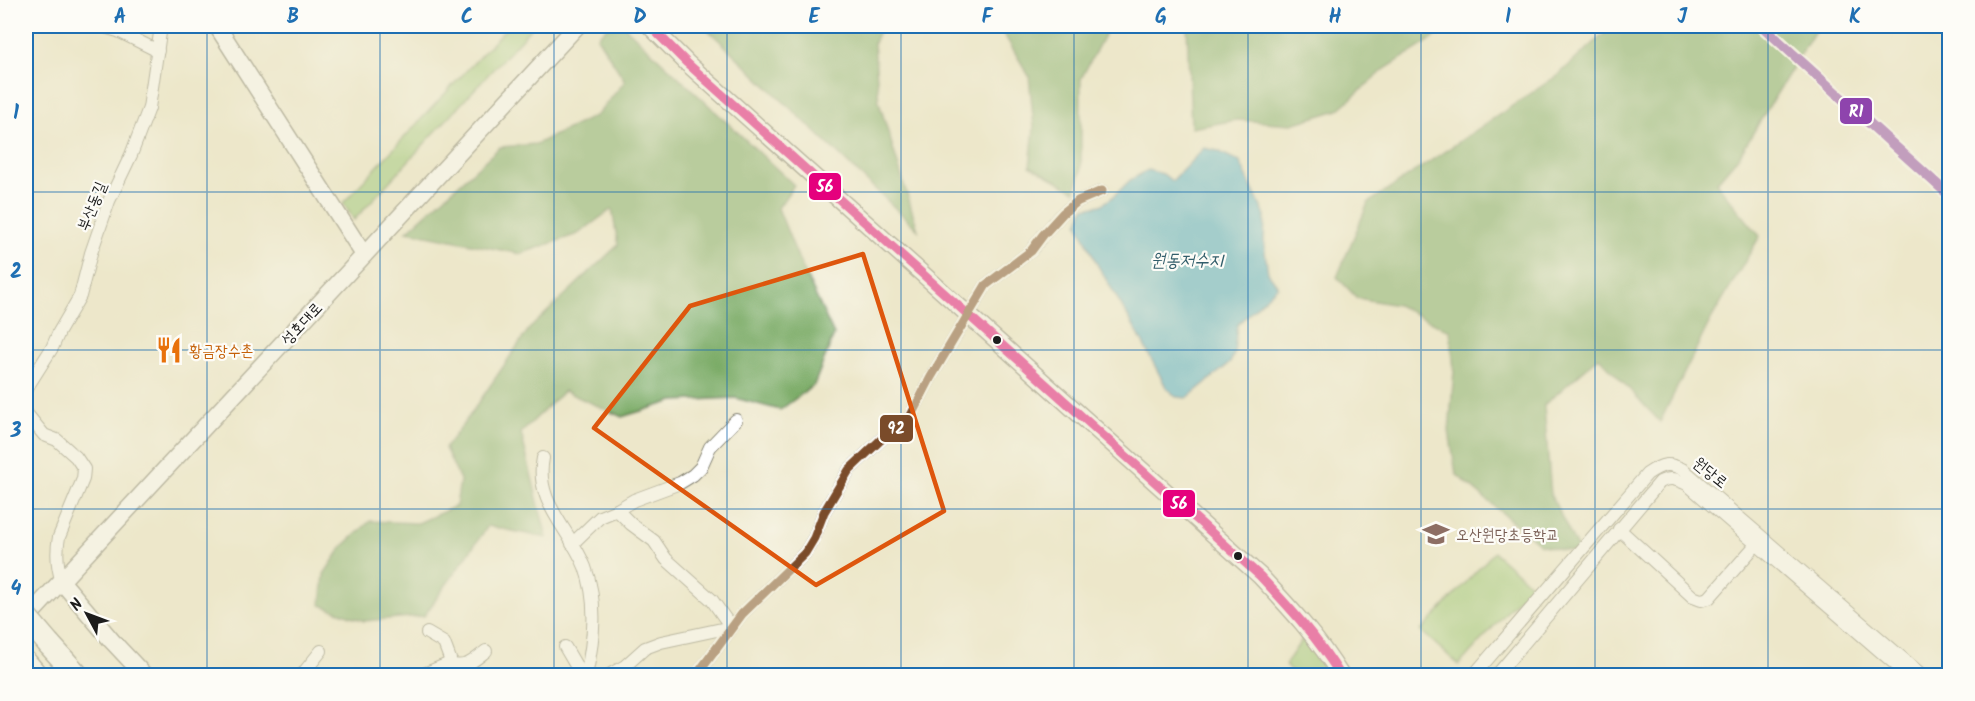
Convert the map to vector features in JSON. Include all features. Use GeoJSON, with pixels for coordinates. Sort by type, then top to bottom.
{"type":"FeatureCollection","features":[{"type":"Feature","properties":{"kind":"highway"},"geometry":{"type":"LineString","coordinates":[[26,618],[78,675]]}},
{"type":"Feature","properties":{"kind":"street"},"geometry":{"type":"LineString","coordinates":[[101,26],[134,38],[158,51]]}},
{"type":"Feature","properties":{"kind":"street","name":"부산동길"},"geometry":{"type":"LineString","coordinates":[[26,388],[52,348],[80,296],[91,253],[110,201],[149,108],[161,26]]}},
{"type":"Feature","properties":{"kind":"street"},"geometry":{"type":"LineString","coordinates":[[216,26],[364,255]]}},
{"type":"Feature","properties":{"kind":"street"},"geometry":{"type":"LineString","coordinates":[[551,53],[568,26]]}},
{"type":"Feature","properties":{"kind":"street","name":"성호대로"},"geometry":{"type":"LineString","coordinates":[[26,618],[62,582],[577,26]]}},
{"type":"Feature","properties":{"kind":"street"},"geometry":{"type":"LineString","coordinates":[[650,26],[687,63],[1260,576],[1326,651],[1341,675]]}},
{"type":"Feature","properties":{"kind":"street"},"geometry":{"type":"LineString","coordinates":[[696,675],[731,627],[805,553],[814,538],[824,512],[849,470],[888,433],[907,423],[931,376],[986,285],[1031,250],[1063,213],[1078,201],[1102,191]]}},
{"type":"Feature","properties":{"kind":"street"},"geometry":{"type":"LineString","coordinates":[[26,413],[44,435],[57,440],[76,457],[84,468],[83,479],[57,547],[58,569],[62,582],[112,641],[145,675]]}},
{"type":"Feature","properties":{"kind":"street"},"geometry":{"type":"LineString","coordinates":[[572,544],[600,517],[634,500],[680,483],[693,475],[701,467],[710,447],[736,420]]}},
{"type":"Feature","properties":{"kind":"street"},"geometry":{"type":"LineString","coordinates":[[543,458],[540,470],[549,505],[584,564],[590,585],[594,624],[584,675]]}},
{"type":"Feature","properties":{"kind":"street","name":"원당로"},"geometry":{"type":"LineString","coordinates":[[1473,675],[1647,474],[1657,468],[1673,465],[1684,470],[1909,675]]}},
{"type":"Feature","properties":{"kind":"street","name":"원당로"},"geometry":{"type":"LineString","coordinates":[[1496,675],[1660,482],[1668,479],[1676,479],[1687,484],[1923,675]]}},
{"type":"Feature","properties":{"kind":"street"},"geometry":{"type":"LineString","coordinates":[[617,510],[654,541],[666,559],[712,600],[731,627]]}},
{"type":"Feature","properties":{"kind":"street"},"geometry":{"type":"LineString","coordinates":[[1619,529],[1693,597],[1701,600],[1709,598],[1760,541]]}},
{"type":"Feature","properties":{"kind":"street"},"geometry":{"type":"LineString","coordinates":[[607,675],[625,666],[645,648],[661,642],[731,627]]}},
{"type":"Feature","properties":{"kind":"street"},"geometry":{"type":"LineString","coordinates":[[427,633],[444,643],[450,659],[448,664]]}},
{"type":"Feature","properties":{"kind":"street"},"geometry":{"type":"LineString","coordinates":[[565,647],[584,675]]}},
{"type":"Feature","properties":{"kind":"street"},"geometry":{"type":"LineString","coordinates":[[301,675],[321,651]]}},
{"type":"Feature","properties":{"kind":"street"},"geometry":{"type":"LineString","coordinates":[[419,675],[448,664],[458,667],[467,665],[486,651]]}},
{"type":"Feature","properties":{"kind":"highlighted area"},"geometry":{"type":"Polygon","coordinates":[[[863,254],[944,511],[816,585],[594,428],[690,306],[863,254]]]}},
{"type":"Feature","properties":{"kind":"green space"},"geometry":{"type":"Polygon","coordinates":[[[508,26],[533,26],[354,220],[343,203],[508,26]]]}},
{"type":"Feature","properties":{"kind":"green space"},"geometry":{"type":"Polygon","coordinates":[[[608,26],[624,26],[794,185],[778,208],[834,335],[814,385],[780,410],[735,398],[674,401],[622,417],[564,391],[521,433],[547,538],[488,526],[424,616],[364,621],[321,605],[324,574],[342,547],[370,521],[418,523],[456,506],[460,480],[445,448],[529,329],[618,245],[612,209],[578,234],[520,254],[407,231],[500,147],[536,144],[597,115],[625,81],[597,37],[608,26]]]}},
{"type":"Feature","properties":{"kind":"green space"},"geometry":{"type":"Polygon","coordinates":[[[704,26],[881,26],[874,43],[879,102],[918,230],[704,26]]]}},
{"type":"Feature","properties":{"kind":"green space"},"geometry":{"type":"Polygon","coordinates":[[[999,26],[1109,26],[1081,79],[1081,171],[1075,191],[1030,166],[1034,128],[1029,76],[999,26]]]}},
{"type":"Feature","properties":{"kind":"green space"},"geometry":{"type":"Polygon","coordinates":[[[1187,26],[1450,26],[1385,69],[1338,110],[1292,124],[1237,120],[1191,128],[1187,26]]]}},
{"type":"Feature","properties":{"kind":"green space"},"geometry":{"type":"Polygon","coordinates":[[[1613,26],[1818,26],[1739,156],[1716,183],[1760,236],[1710,321],[1660,422],[1599,357],[1544,405],[1551,495],[1580,554],[1539,544],[1456,474],[1449,431],[1454,370],[1450,331],[1397,305],[1357,298],[1337,277],[1368,203],[1558,75],[1613,26]]]}},
{"type":"Feature","properties":{"kind":"green space"},"geometry":{"type":"Polygon","coordinates":[[[1494,552],[1531,585],[1459,665],[1421,631],[1494,552]]]}},
{"type":"Feature","properties":{"kind":"green space"},"geometry":{"type":"Polygon","coordinates":[[[1305,635],[1321,654],[1326,675],[1296,675],[1285,665],[1305,635]]]}},
{"type":"Feature","properties":{"kind":"water","name":"원동저수지"},"geometry":{"type":"Polygon","coordinates":[[[1204,148],[1218,151],[1240,162],[1265,216],[1264,244],[1268,273],[1278,286],[1237,325],[1234,354],[1230,363],[1187,398],[1176,397],[1166,387],[1135,328],[1098,266],[1078,224],[1084,208],[1101,205],[1130,180],[1148,170],[1163,174],[1172,181],[1204,148]]]}},
{"type":"Feature","properties":{"kind":"transit line","name":"56"},"geometry":{"type":"LineString","coordinates":[[650,26],[687,63],[1260,576],[1313,636],[1341,676]]}},
{"type":"Feature","properties":{"kind":"transit line","name":"R1"},"geometry":{"type":"LineString","coordinates":[[1762,26],[1950,196]]}},
{"type":"Feature","properties":{"kind":"transit line","name":"92"},"geometry":{"type":"LineString","coordinates":[[696,676],[742,614],[805,553],[814,538],[824,512],[849,470],[888,433],[907,423],[931,377],[986,285],[1031,251],[1063,213],[1078,201],[1102,191]]}},
{"type":"Feature","properties":{"kind":"place","name":"황금장수촌"},"geometry":{"type":"Point","coordinates":[169,350]}},
{"type":"Feature","properties":{"kind":"place","name":"오산원당초등학교"},"geometry":{"type":"Point","coordinates":[1436,534]}}]}
